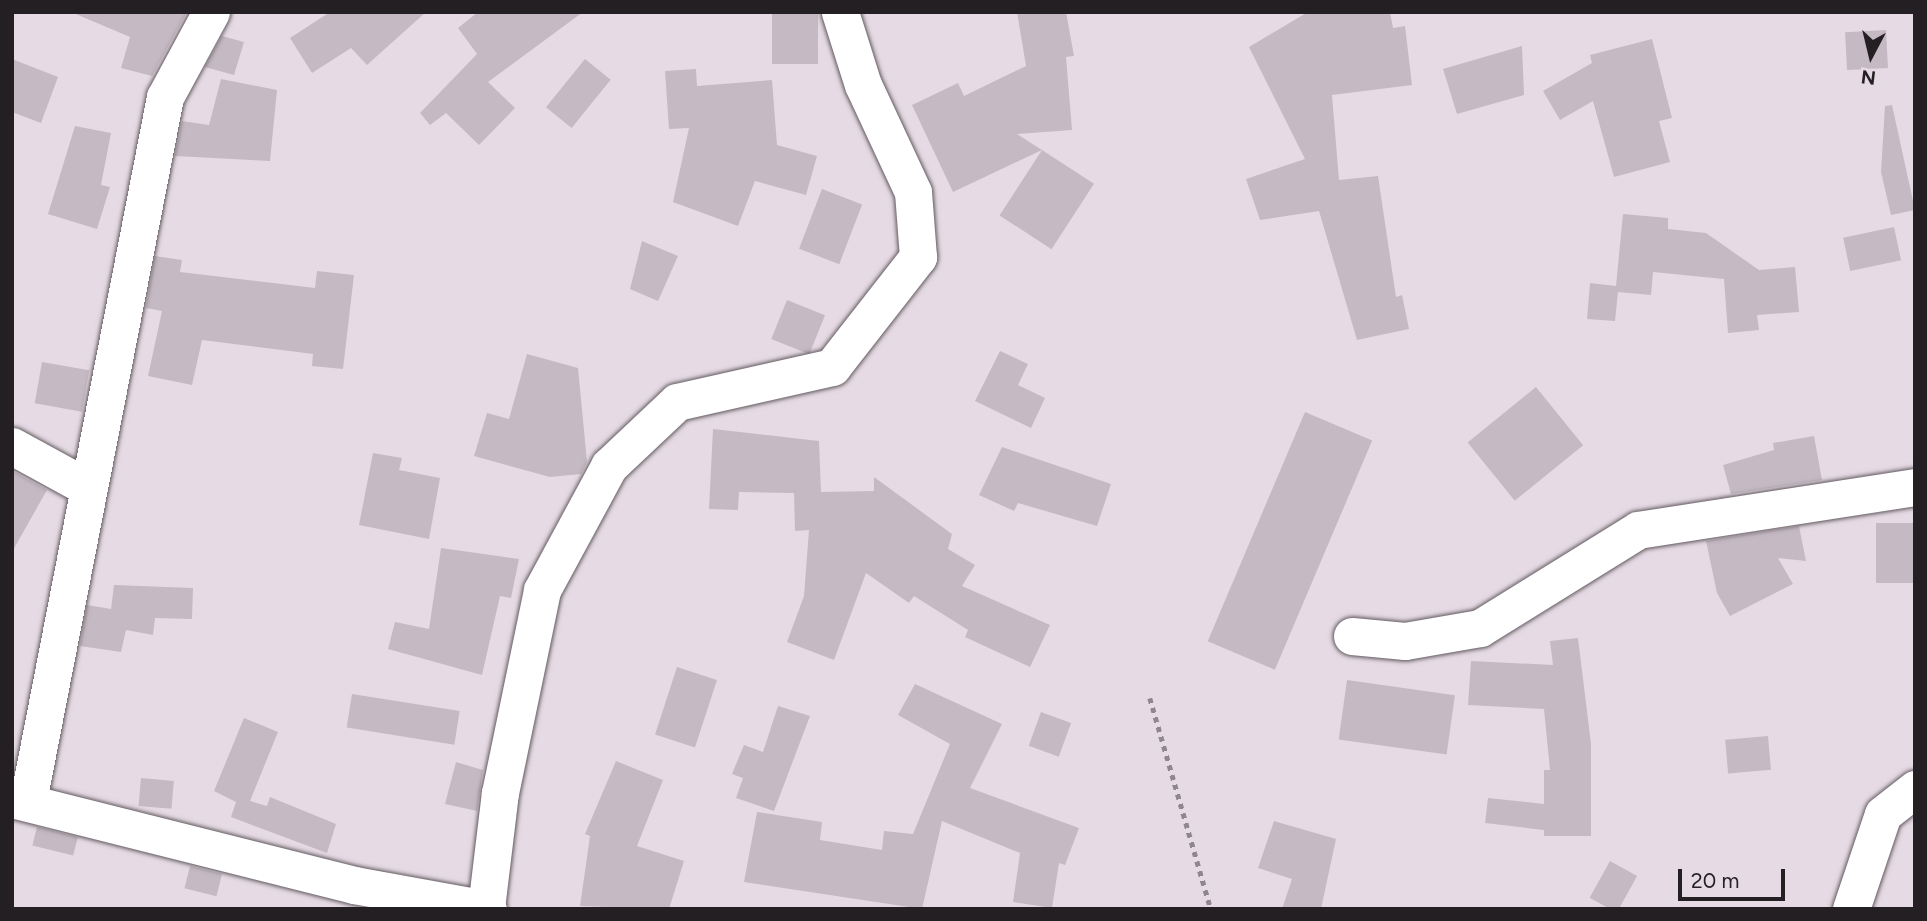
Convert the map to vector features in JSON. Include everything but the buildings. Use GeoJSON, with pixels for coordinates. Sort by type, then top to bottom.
{"type":"FeatureCollection","features":[{"type":"Feature","properties":{"kind":"street"},"geometry":{"type":"LineString","coordinates":[[211,12],[164,97],[20,800],[354,885],[487,908],[500,793],[542,590],[609,466],[677,402],[832,367],[918,257],[913,192],[863,85],[840,12]]}},
{"type":"Feature","properties":{"kind":"street"},"geometry":{"type":"LineString","coordinates":[[12,446],[85,486]]}},
{"type":"Feature","properties":{"kind":"street"},"geometry":{"type":"LineString","coordinates":[[1352,636],[1405,640],[1480,628],[1638,530],[1915,487]]}},
{"type":"Feature","properties":{"kind":"street"},"geometry":{"type":"LineString","coordinates":[[1851,909],[1883,814],[1915,789]]}},
{"type":"Feature","properties":{"kind":"path"},"geometry":{"type":"LineString","coordinates":[[1807,12],[1905,12]]}},
{"type":"Feature","properties":{"kind":"path"},"geometry":{"type":"LineString","coordinates":[[1150,698],[1211,909]]}}]}
